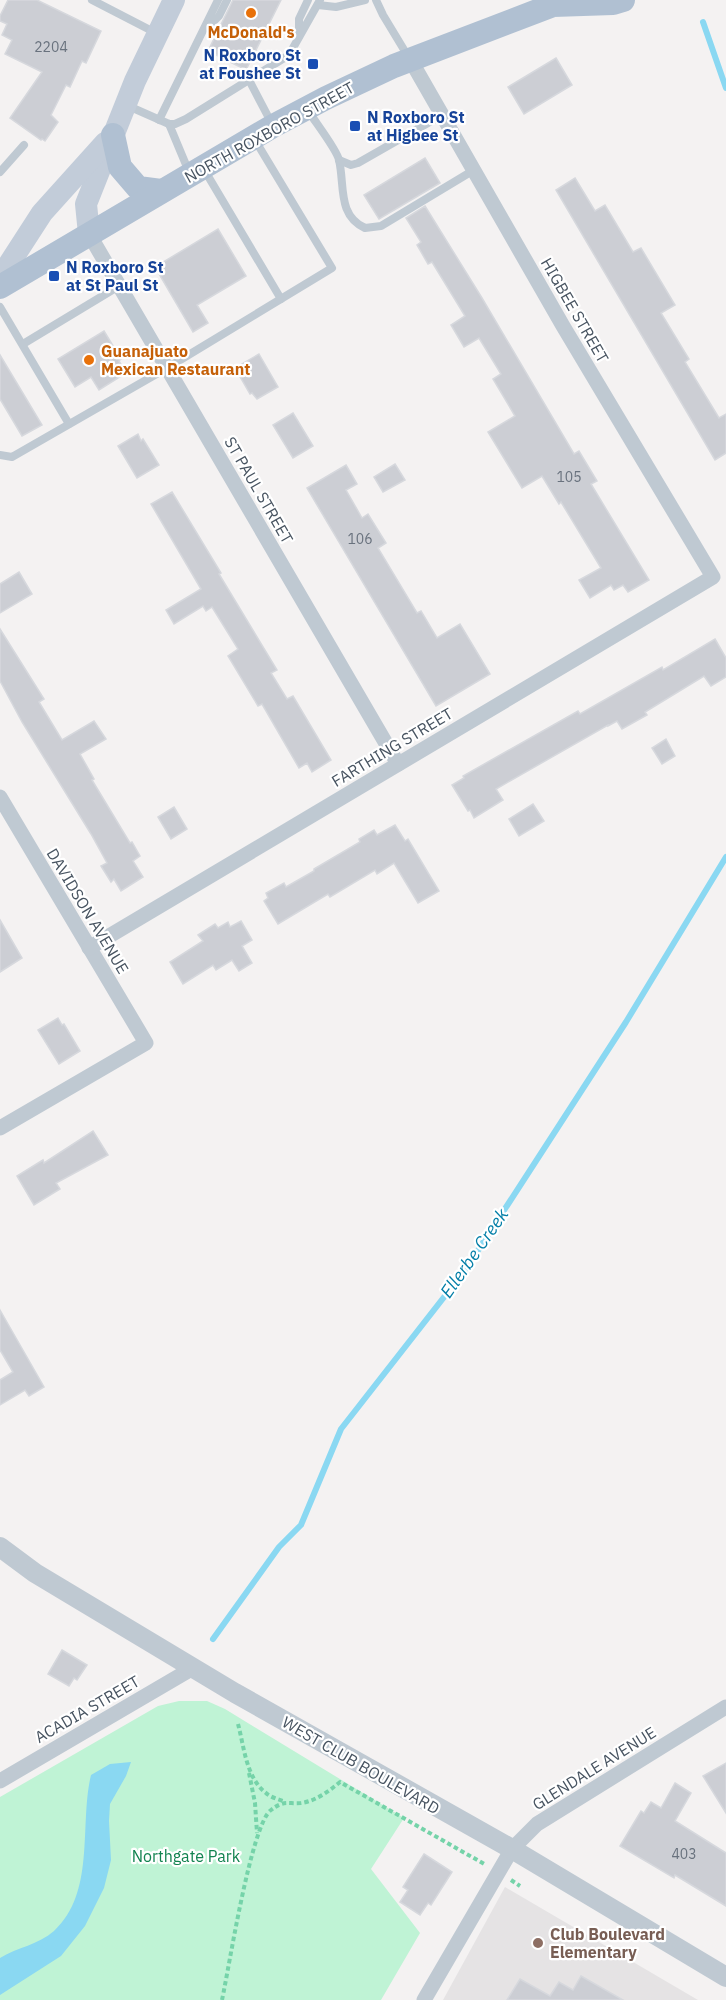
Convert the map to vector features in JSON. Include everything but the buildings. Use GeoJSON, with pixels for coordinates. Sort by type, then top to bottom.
{"type":"FeatureCollection","features":[{"type":"Feature","properties":{"kind":"main road"},"geometry":{"type":"LineString","coordinates":[[89,234],[86,204],[112,135],[174,0]]}},
{"type":"Feature","properties":{"kind":"main road","name":"NORTH ROXBORO STREET"},"geometry":{"type":"LineString","coordinates":[[0,278],[89,234],[306,108],[410,59],[544,4],[613,3],[623,0]]}},
{"type":"Feature","properties":{"kind":"main road"},"geometry":{"type":"LineString","coordinates":[[112,135],[120,167],[138,188],[161,191]]}},
{"type":"Feature","properties":{"kind":"main road"},"geometry":{"type":"LineString","coordinates":[[0,278],[42,213],[76,172],[112,135]]}},
{"type":"Feature","properties":{"kind":"street","name":"HIGBEE STREET"},"geometry":{"type":"LineString","coordinates":[[410,59],[563,326],[713,577]]}},
{"type":"Feature","properties":{"kind":"street","name":"ST PAUL STREET"},"geometry":{"type":"LineString","coordinates":[[89,234],[398,764]]}},
{"type":"Feature","properties":{"kind":"street","name":"FARTHING STREET"},"geometry":{"type":"LineString","coordinates":[[89,948],[713,577]]}},
{"type":"Feature","properties":{"kind":"street","name":"DAVIDSON AVENUE"},"geometry":{"type":"LineString","coordinates":[[0,797],[146,1043],[0,1128]]}},
{"type":"Feature","properties":{"kind":"street","name":"WEST CLUB BOULEVARD"},"geometry":{"type":"LineString","coordinates":[[0,1547],[35,1573],[193,1668],[512,1849],[726,1977]]}},
{"type":"Feature","properties":{"kind":"street","name":"ACADIA STREET"},"geometry":{"type":"LineString","coordinates":[[0,1781],[193,1668]]}},
{"type":"Feature","properties":{"kind":"street","name":"GLENDALE AVENUE"},"geometry":{"type":"LineString","coordinates":[[424,2000],[512,1849],[537,1824],[726,1707]]}},
{"type":"Feature","properties":{"kind":"lane"},"geometry":{"type":"LineString","coordinates":[[92,0],[158,34]]}},
{"type":"Feature","properties":{"kind":"lane"},"geometry":{"type":"LineString","coordinates":[[159,120],[218,0]]}},
{"type":"Feature","properties":{"kind":"lane"},"geometry":{"type":"LineString","coordinates":[[201,33],[219,16],[227,0]]}},
{"type":"Feature","properties":{"kind":"lane"},"geometry":{"type":"LineString","coordinates":[[299,37],[299,19],[308,0]]}},
{"type":"Feature","properties":{"kind":"lane"},"geometry":{"type":"LineString","coordinates":[[125,105],[169,124],[175,124],[289,56],[319,2],[336,7],[365,0]]}},
{"type":"Feature","properties":{"kind":"lane"},"geometry":{"type":"LineString","coordinates":[[376,0],[410,59]]}},
{"type":"Feature","properties":{"kind":"lane"},"geometry":{"type":"LineString","coordinates":[[0,455],[12,457],[167,368],[332,268],[263,132],[249,80]]}},
{"type":"Feature","properties":{"kind":"lane"},"geometry":{"type":"LineString","coordinates":[[306,108],[339,160],[346,208],[350,216],[365,228],[381,226],[474,171]]}},
{"type":"Feature","properties":{"kind":"lane"},"geometry":{"type":"LineString","coordinates":[[339,160],[351,165],[358,163],[442,115]]}},
{"type":"Feature","properties":{"kind":"lane"},"geometry":{"type":"LineString","coordinates":[[169,124],[196,171],[281,299]]}},
{"type":"Feature","properties":{"kind":"lane"},"geometry":{"type":"LineString","coordinates":[[0,172],[24,145]]}},
{"type":"Feature","properties":{"kind":"lane"},"geometry":{"type":"LineString","coordinates":[[23,345],[119,286]]}},
{"type":"Feature","properties":{"kind":"lane"},"geometry":{"type":"LineString","coordinates":[[0,307],[69,424]]}},
{"type":"Feature","properties":{"kind":"path"},"geometry":{"type":"LineString","coordinates":[[238,1724],[255,1803],[257,1834]]}},
{"type":"Feature","properties":{"kind":"path"},"geometry":{"type":"LineString","coordinates":[[248,1766],[255,1780],[266,1793],[283,1802],[301,1803],[324,1795],[340,1782],[477,1861]]}},
{"type":"Feature","properties":{"kind":"path"},"geometry":{"type":"LineString","coordinates":[[222,2000],[257,1834],[268,1812],[283,1802]]}},
{"type":"Feature","properties":{"kind":"shaded area","name":"Club Boulevard Elementary"},"geometry":{"type":"Polygon","coordinates":[[[505,1887],[698,2000],[443,2000],[505,1887]]]}},
{"type":"Feature","properties":{"kind":"green space","name":"Northgate Park"},"geometry":{"type":"Polygon","coordinates":[[[179,1701],[207,1701],[225,1709],[404,1818],[371,1869],[420,1933],[381,2000],[0,2000],[0,1797],[158,1706],[179,1701]]]}},
{"type":"Feature","properties":{"kind":"water"},"geometry":{"type":"Polygon","coordinates":[[[131,1762],[110,1804],[111,1860],[104,1888],[85,1926],[61,1956],[0,1995],[0,1958],[41,1940],[54,1931],[67,1915],[76,1897],[84,1857],[91,1775],[110,1764],[131,1762]]]}},
{"type":"Feature","properties":{"kind":"waterway","name":"Ellerbe Creek"},"geometry":{"type":"LineString","coordinates":[[703,22],[726,88]]}},
{"type":"Feature","properties":{"kind":"waterway","name":"Ellerbe Creek"},"geometry":{"type":"LineString","coordinates":[[213,1639],[279,1547],[301,1525],[341,1429],[466,1269],[626,1022],[726,857]]}},
{"type":"Feature","properties":{"kind":"place","name":"McDonald's"},"geometry":{"type":"Point","coordinates":[251,13]}},
{"type":"Feature","properties":{"kind":"place","name":"N Roxboro St at Foushee St"},"geometry":{"type":"Point","coordinates":[313,64]}},
{"type":"Feature","properties":{"kind":"place","name":"N Roxboro St at Higbee St"},"geometry":{"type":"Point","coordinates":[355,126]}},
{"type":"Feature","properties":{"kind":"place","name":"N Roxboro St at St Paul St"},"geometry":{"type":"Point","coordinates":[54,276]}},
{"type":"Feature","properties":{"kind":"place","name":"Guanajuato Mexican Restaurant"},"geometry":{"type":"Point","coordinates":[89,360]}},
{"type":"Feature","properties":{"kind":"place","name":"Club Boulevard Elementary"},"geometry":{"type":"Point","coordinates":[538,1943]}}]}
